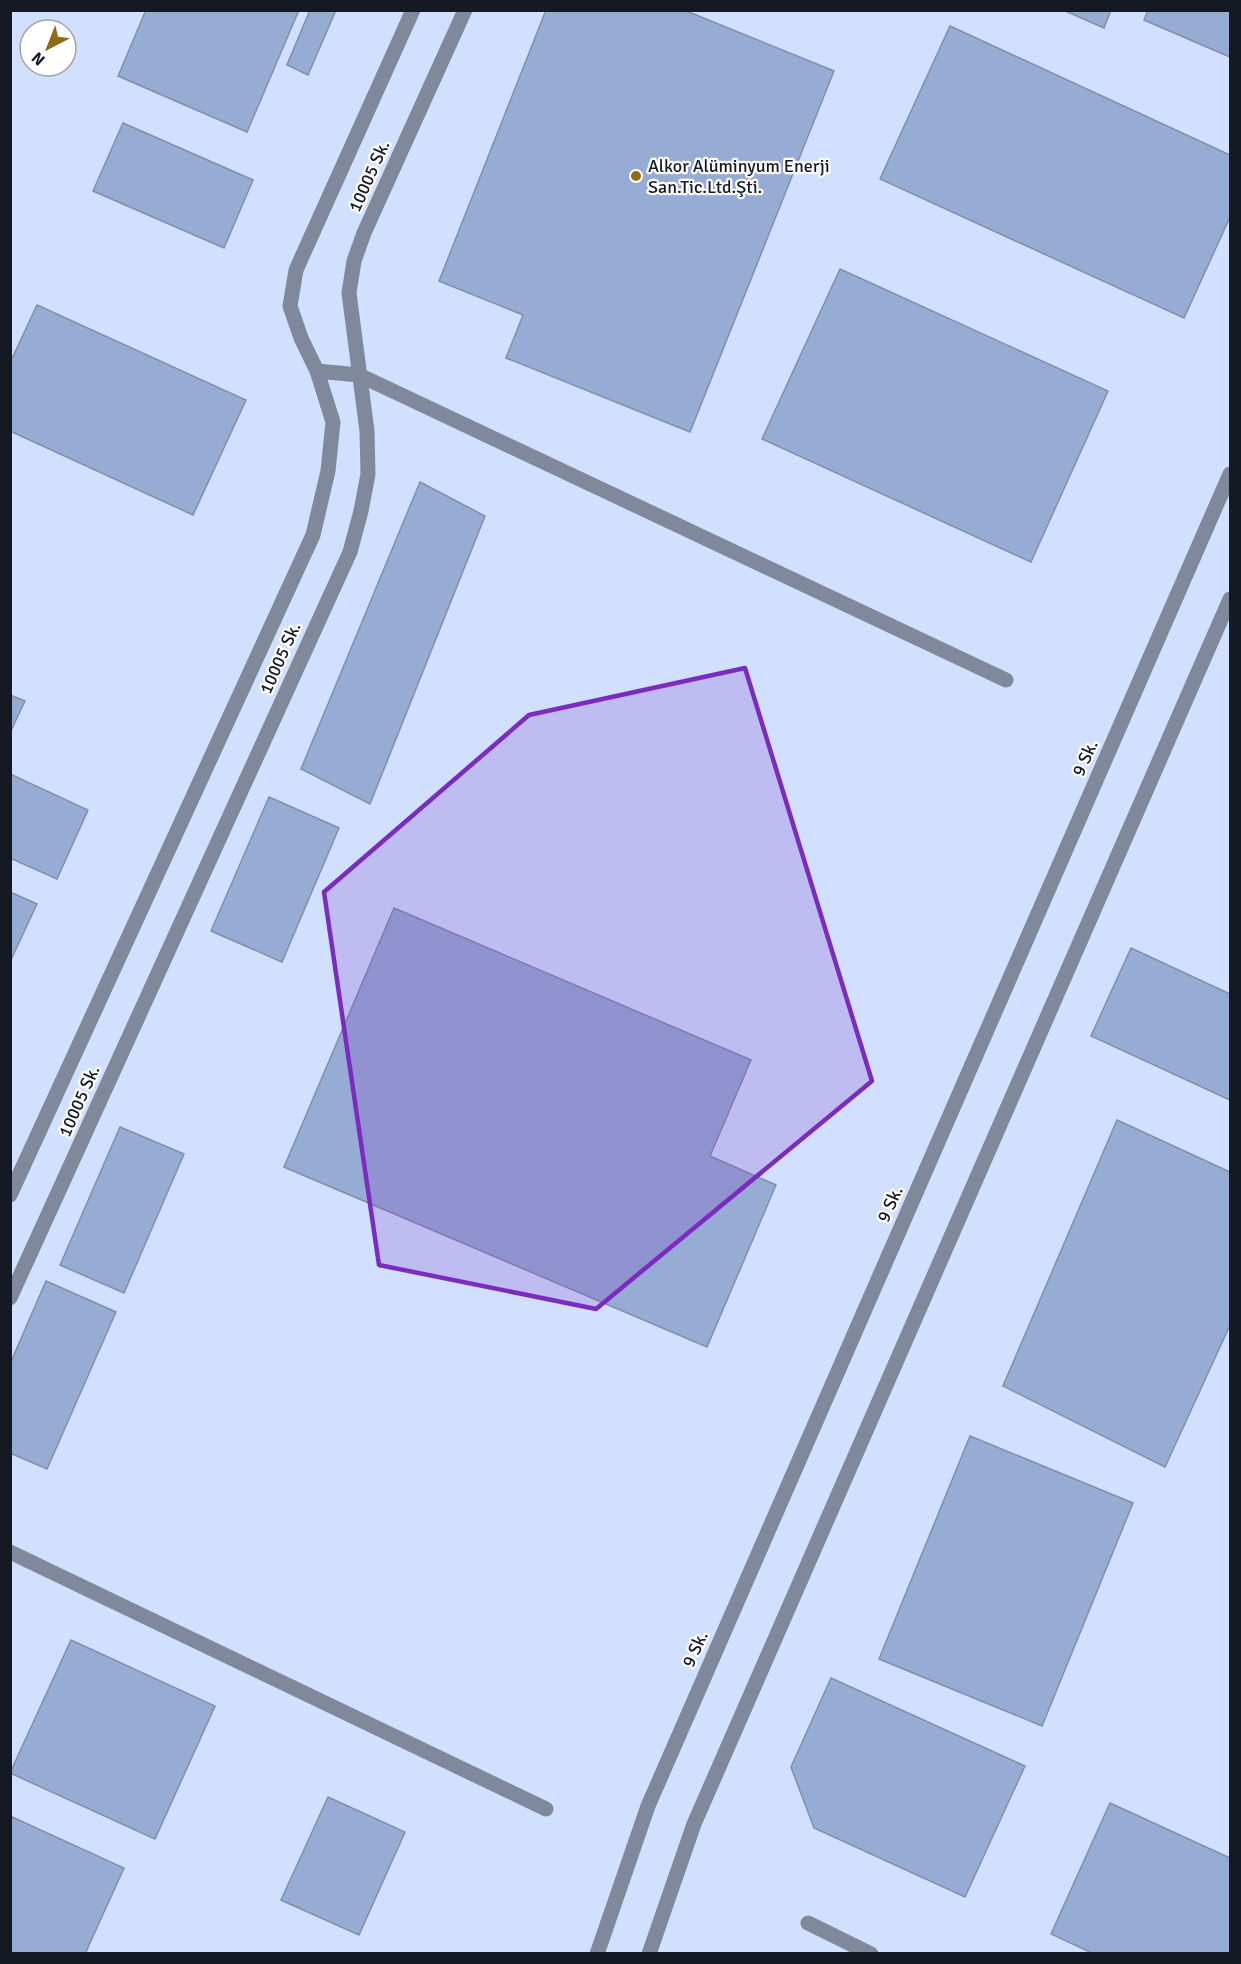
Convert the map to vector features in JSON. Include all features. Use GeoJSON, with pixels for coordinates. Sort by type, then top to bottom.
{"type":"FeatureCollection","features":[{"type":"Feature","properties":{"kind":"lane","name":"10005 Sk."},"geometry":{"type":"LineString","coordinates":[[10,1196],[313,535],[328,471],[333,422],[317,371],[301,338],[290,306],[296,270],[413,10]]}},
{"type":"Feature","properties":{"kind":"lane","name":"10005 Sk."},"geometry":{"type":"LineString","coordinates":[[10,1298],[350,552],[368,474],[367,431],[349,293],[354,261],[364,233],[465,10]]}},
{"type":"Feature","properties":{"kind":"lane"},"geometry":{"type":"LineString","coordinates":[[317,371],[359,375],[1006,680]]}},
{"type":"Feature","properties":{"kind":"lane","name":"9 Sk."},"geometry":{"type":"LineString","coordinates":[[597,1953],[648,1806],[1230,474]]}},
{"type":"Feature","properties":{"kind":"lane"},"geometry":{"type":"LineString","coordinates":[[649,1953],[694,1824],[1230,599]]}},
{"type":"Feature","properties":{"kind":"lane"},"geometry":{"type":"LineString","coordinates":[[10,1552],[546,1809]]}},
{"type":"Feature","properties":{"kind":"lane"},"geometry":{"type":"LineString","coordinates":[[808,1923],[871,1953]]}},
{"type":"Feature","properties":{"kind":"highlighted area"},"geometry":{"type":"Polygon","coordinates":[[[745,668],[872,1081],[596,1309],[379,1265],[324,892],[529,715],[745,668]]]}},
{"type":"Feature","properties":{"kind":"building"},"geometry":{"type":"Polygon","coordinates":[[[146,10],[299,10],[247,132],[118,76],[146,10]]]}},
{"type":"Feature","properties":{"kind":"building"},"geometry":{"type":"Polygon","coordinates":[[[310,10],[336,10],[308,75],[287,65],[310,10]]]}},
{"type":"Feature","properties":{"kind":"building","name":"Alkor Alüminyum Enerji San.Tic.Ltd.Şti."},"geometry":{"type":"Polygon","coordinates":[[[546,10],[684,10],[834,71],[690,432],[506,358],[523,315],[439,281],[546,10]]]}},
{"type":"Feature","properties":{"kind":"building"},"geometry":{"type":"Polygon","coordinates":[[[1063,10],[1111,10],[1104,28],[1063,10]]]}},
{"type":"Feature","properties":{"kind":"building"},"geometry":{"type":"Polygon","coordinates":[[[1148,10],[1230,10],[1230,57],[1144,20],[1148,10]]]}},
{"type":"Feature","properties":{"kind":"building"},"geometry":{"type":"Polygon","coordinates":[[[950,26],[1230,155],[1230,217],[1184,318],[880,179],[950,26]]]}},
{"type":"Feature","properties":{"kind":"building"},"geometry":{"type":"Polygon","coordinates":[[[123,123],[253,180],[224,248],[93,191],[123,123]]]}},
{"type":"Feature","properties":{"kind":"building"},"geometry":{"type":"Polygon","coordinates":[[[840,269],[1108,391],[1031,562],[762,439],[840,269]]]}},
{"type":"Feature","properties":{"kind":"building"},"geometry":{"type":"Polygon","coordinates":[[[37,305],[246,400],[193,515],[10,431],[10,363],[37,305]]]}},
{"type":"Feature","properties":{"kind":"building"},"geometry":{"type":"Polygon","coordinates":[[[420,482],[485,516],[370,804],[301,769],[420,482]]]}},
{"type":"Feature","properties":{"kind":"building"},"geometry":{"type":"Polygon","coordinates":[[[10,695],[25,701],[10,733],[10,695]]]}},
{"type":"Feature","properties":{"kind":"building"},"geometry":{"type":"Polygon","coordinates":[[[10,774],[88,810],[57,879],[10,858],[10,774]]]}},
{"type":"Feature","properties":{"kind":"building"},"geometry":{"type":"Polygon","coordinates":[[[269,797],[339,828],[282,962],[211,931],[269,797]]]}},
{"type":"Feature","properties":{"kind":"building"},"geometry":{"type":"Polygon","coordinates":[[[10,892],[37,904],[10,962],[10,892]]]}},
{"type":"Feature","properties":{"kind":"building"},"geometry":{"type":"Polygon","coordinates":[[[394,908],[751,1060],[710,1156],[776,1185],[707,1347],[284,1167],[394,908]]]}},
{"type":"Feature","properties":{"kind":"building"},"geometry":{"type":"Polygon","coordinates":[[[1131,948],[1230,994],[1230,1100],[1091,1036],[1131,948]]]}},
{"type":"Feature","properties":{"kind":"building"},"geometry":{"type":"Polygon","coordinates":[[[1117,1120],[1230,1172],[1230,1325],[1165,1467],[1003,1386],[1117,1120]]]}},
{"type":"Feature","properties":{"kind":"building"},"geometry":{"type":"Polygon","coordinates":[[[120,1127],[184,1154],[124,1293],[60,1265],[120,1127]]]}},
{"type":"Feature","properties":{"kind":"building"},"geometry":{"type":"Polygon","coordinates":[[[46,1281],[116,1312],[47,1469],[10,1453],[10,1364],[46,1281]]]}},
{"type":"Feature","properties":{"kind":"building"},"geometry":{"type":"Polygon","coordinates":[[[970,1436],[1133,1503],[1042,1726],[879,1659],[970,1436]]]}},
{"type":"Feature","properties":{"kind":"building"},"geometry":{"type":"Polygon","coordinates":[[[71,1640],[215,1706],[155,1839],[10,1773],[71,1640]]]}},
{"type":"Feature","properties":{"kind":"building"},"geometry":{"type":"Polygon","coordinates":[[[831,1678],[1025,1766],[965,1897],[814,1828],[791,1767],[831,1678]]]}},
{"type":"Feature","properties":{"kind":"building"},"geometry":{"type":"Polygon","coordinates":[[[328,1797],[405,1832],[359,1935],[281,1900],[328,1797]]]}},
{"type":"Feature","properties":{"kind":"building"},"geometry":{"type":"Polygon","coordinates":[[[1110,1803],[1230,1858],[1230,1954],[1094,1954],[1051,1934],[1110,1803]]]}},
{"type":"Feature","properties":{"kind":"building"},"geometry":{"type":"Polygon","coordinates":[[[10,1816],[124,1868],[85,1954],[10,1954],[10,1816]]]}},
{"type":"Feature","properties":{"kind":"place","name":"Alkor Alüminyum Enerji San.Tic.Ltd.Şti."},"geometry":{"type":"Point","coordinates":[636,176]}}]}
